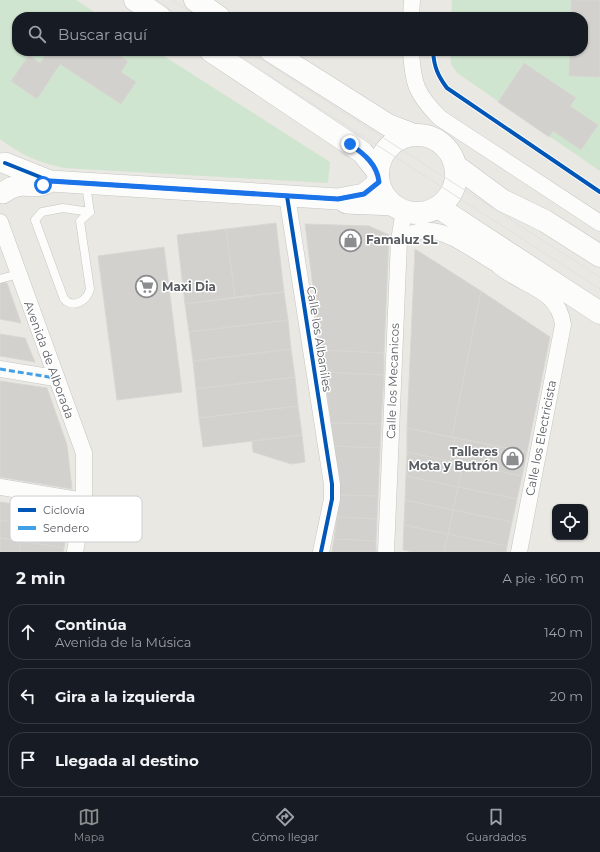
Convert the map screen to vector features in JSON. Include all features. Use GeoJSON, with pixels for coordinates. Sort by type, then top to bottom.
{"type":"FeatureCollection","features":[{"type":"Feature","properties":{"kind":"main road"},"geometry":{"type":"LineString","coordinates":[[135,0],[153,12]]}},
{"type":"Feature","properties":{"kind":"main road"},"geometry":{"type":"LineString","coordinates":[[195,0],[212,12]]}},
{"type":"Feature","properties":{"kind":"main road"},"geometry":{"type":"LineString","coordinates":[[218,56],[362,152],[378,177],[387,199],[400,208],[420,213],[438,207],[445,202],[454,189],[457,174],[456,166],[451,153],[441,142],[428,136],[414,135],[388,125],[279,56]]}},
{"type":"Feature","properties":{"kind":"main road"},"geometry":{"type":"LineString","coordinates":[[378,177],[382,157],[389,146],[400,139],[414,135]]}},
{"type":"Feature","properties":{"kind":"main road"},"geometry":{"type":"LineString","coordinates":[[456,166],[502,200],[545,221],[600,256]]}},
{"type":"Feature","properties":{"kind":"main road"},"geometry":{"type":"LineString","coordinates":[[438,207],[600,313]]}},
{"type":"Feature","properties":{"kind":"street"},"geometry":{"type":"LineString","coordinates":[[411,12],[412,0]]}},
{"type":"Feature","properties":{"kind":"street"},"geometry":{"type":"LineString","coordinates":[[412,56],[415,86],[440,118],[600,223]]}},
{"type":"Feature","properties":{"kind":"street"},"geometry":{"type":"LineString","coordinates":[[2,160],[50,181],[86,185],[338,199],[364,194],[378,177]]}},
{"type":"Feature","properties":{"kind":"street"},"geometry":{"type":"LineString","coordinates":[[1,195],[8,179],[2,160]]}},
{"type":"Feature","properties":{"kind":"street"},"geometry":{"type":"LineString","coordinates":[[1,195],[14,186],[43,185],[50,181]]}},
{"type":"Feature","properties":{"kind":"street","name":"Calle los Albaniles"},"geometry":{"type":"LineString","coordinates":[[287,196],[332,484],[332,499],[321,552]]}},
{"type":"Feature","properties":{"kind":"street"},"geometry":{"type":"LineString","coordinates":[[338,199],[349,204],[400,208]]}},
{"type":"Feature","properties":{"kind":"street","name":"Calle los Mecanicos"},"geometry":{"type":"LineString","coordinates":[[386,552],[399,241],[402,222],[400,208]]}},
{"type":"Feature","properties":{"kind":"street","name":"Avenida de Alborada"},"geometry":{"type":"LineString","coordinates":[[0,222],[55,378],[84,453],[84,496]]}},
{"type":"Feature","properties":{"kind":"street"},"geometry":{"type":"LineString","coordinates":[[399,241],[417,231],[428,230],[438,232],[457,239],[497,264]]}},
{"type":"Feature","properties":{"kind":"street"},"geometry":{"type":"LineString","coordinates":[[484,237],[497,264]]}},
{"type":"Feature","properties":{"kind":"street","name":"Calle los Electricista"},"geometry":{"type":"LineString","coordinates":[[497,264],[552,299],[562,315],[563,324],[518,552]]}},
{"type":"Feature","properties":{"kind":"street"},"geometry":{"type":"LineString","coordinates":[[0,369],[55,378]]}},
{"type":"Feature","properties":{"kind":"street"},"geometry":{"type":"LineString","coordinates":[[0,487],[54,496]]}},
{"type":"Feature","properties":{"kind":"street","name":"Avenida de Alborada"},"geometry":{"type":"LineString","coordinates":[[75,552],[77,542]]}},
{"type":"Feature","properties":{"kind":"lane"},"geometry":{"type":"LineString","coordinates":[[86,185],[90,212]]}},
{"type":"Feature","properties":{"kind":"lane"},"geometry":{"type":"LineString","coordinates":[[63,208],[90,212],[80,221],[90,289],[86,298],[76,304],[69,303],[64,299],[35,220],[42,212],[63,208]]}},
{"type":"Feature","properties":{"kind":"lane"},"geometry":{"type":"LineString","coordinates":[[0,279],[19,274]]}},
{"type":"Feature","properties":{"kind":"green space"},"geometry":{"type":"Polygon","coordinates":[[[0,0],[76,0],[94,12],[12,12],[12,56],[164,56],[330,162],[328,183],[64,168],[23,154],[0,139],[0,0]]]}},
{"type":"Feature","properties":{"kind":"green space"},"geometry":{"type":"Polygon","coordinates":[[[452,0],[600,0],[600,171],[457,73],[451,64],[450,56],[588,56],[588,12],[451,12],[452,0]]]}},
{"type":"Feature","properties":{"kind":"building"},"geometry":{"type":"Polygon","coordinates":[[[571,0],[600,0],[600,77],[569,76],[570,56],[588,56],[588,12],[571,12],[571,0]]]}},
{"type":"Feature","properties":{"kind":"building"},"geometry":{"type":"Polygon","coordinates":[[[28,56],[40,63],[45,56],[120,56],[128,61],[121,72],[136,82],[121,104],[60,64],[37,99],[11,81],[28,56]]]}},
{"type":"Feature","properties":{"kind":"building"},"geometry":{"type":"Polygon","coordinates":[[[524,63],[576,98],[570,106],[598,125],[581,150],[553,131],[549,137],[498,102],[524,63]]]}},
{"type":"Feature","properties":{"kind":"building"},"geometry":{"type":"Polygon","coordinates":[[[276,223],[284,292],[235,297],[226,229],[276,223]]]}},
{"type":"Feature","properties":{"kind":"building"},"geometry":{"type":"Polygon","coordinates":[[[305,224],[369,226],[389,235],[384,353],[321,350],[305,224]]]}},
{"type":"Feature","properties":{"kind":"building"},"geometry":{"type":"Polygon","coordinates":[[[226,229],[235,297],[185,304],[177,235],[226,229]]]}},
{"type":"Feature","properties":{"kind":"building"},"geometry":{"type":"Polygon","coordinates":[[[164,247],[182,392],[117,400],[98,256],[164,247]]]}},
{"type":"Feature","properties":{"kind":"building"},"geometry":{"type":"Polygon","coordinates":[[[415,249],[481,291],[452,437],[407,428],[415,249]]]}},
{"type":"Feature","properties":{"kind":"building"},"geometry":{"type":"Polygon","coordinates":[[[0,282],[7,283],[21,323],[0,319],[0,282]]]}},
{"type":"Feature","properties":{"kind":"building"},"geometry":{"type":"Polygon","coordinates":[[[481,291],[550,337],[527,452],[452,437],[481,291]]]}},
{"type":"Feature","properties":{"kind":"building"},"geometry":{"type":"Polygon","coordinates":[[[284,292],[288,320],[189,332],[185,304],[284,292]]]}},
{"type":"Feature","properties":{"kind":"building"},"geometry":{"type":"Polygon","coordinates":[[[288,320],[291,349],[193,361],[189,332],[288,320]]]}},
{"type":"Feature","properties":{"kind":"building"},"geometry":{"type":"Polygon","coordinates":[[[0,334],[25,338],[35,362],[0,356],[0,334]]]}},
{"type":"Feature","properties":{"kind":"building"},"geometry":{"type":"Polygon","coordinates":[[[291,349],[295,377],[196,389],[193,361],[291,349]]]}},
{"type":"Feature","properties":{"kind":"building"},"geometry":{"type":"Polygon","coordinates":[[[321,350],[384,353],[384,375],[324,372],[321,350]]]}},
{"type":"Feature","properties":{"kind":"building"},"geometry":{"type":"Polygon","coordinates":[[[324,372],[384,375],[381,424],[331,423],[324,372]]]}},
{"type":"Feature","properties":{"kind":"building"},"geometry":{"type":"Polygon","coordinates":[[[295,377],[298,406],[199,418],[196,389],[295,377]]]}},
{"type":"Feature","properties":{"kind":"building"},"geometry":{"type":"Polygon","coordinates":[[[0,381],[47,388],[67,445],[72,489],[0,477],[0,381]]]}},
{"type":"Feature","properties":{"kind":"building"},"geometry":{"type":"Polygon","coordinates":[[[298,406],[302,435],[203,447],[199,418],[298,406]]]}},
{"type":"Feature","properties":{"kind":"building"},"geometry":{"type":"Polygon","coordinates":[[[331,423],[381,424],[380,448],[334,446],[331,423]]]}},
{"type":"Feature","properties":{"kind":"building"},"geometry":{"type":"Polygon","coordinates":[[[407,428],[455,438],[450,461],[407,452],[407,428]]]}},
{"type":"Feature","properties":{"kind":"building"},"geometry":{"type":"Polygon","coordinates":[[[302,435],[305,462],[291,464],[253,452],[252,441],[302,435]]]}},
{"type":"Feature","properties":{"kind":"building"},"geometry":{"type":"Polygon","coordinates":[[[455,438],[527,452],[522,476],[450,461],[455,438]]]}},
{"type":"Feature","properties":{"kind":"building"},"geometry":{"type":"Polygon","coordinates":[[[334,446],[380,448],[378,496],[340,495],[334,446]]]}},
{"type":"Feature","properties":{"kind":"building"},"geometry":{"type":"Polygon","coordinates":[[[407,452],[463,464],[458,487],[406,476],[407,452]]]}},
{"type":"Feature","properties":{"kind":"building"},"geometry":{"type":"Polygon","coordinates":[[[463,464],[522,476],[517,499],[458,487],[463,464]]]}},
{"type":"Feature","properties":{"kind":"building"},"geometry":{"type":"Polygon","coordinates":[[[406,476],[458,487],[453,510],[405,500],[406,476]]]}},
{"type":"Feature","properties":{"kind":"building"},"geometry":{"type":"Polygon","coordinates":[[[458,487],[517,499],[512,522],[453,510],[458,487]]]}},
{"type":"Feature","properties":{"kind":"building"},"geometry":{"type":"Polygon","coordinates":[[[340,495],[378,496],[377,519],[337,517],[340,495]]]}},
{"type":"Feature","properties":{"kind":"building"},"geometry":{"type":"Polygon","coordinates":[[[405,500],[453,510],[448,534],[404,525],[405,500]]]}},
{"type":"Feature","properties":{"kind":"building"},"geometry":{"type":"Polygon","coordinates":[[[0,502],[10,503],[10,522],[0,520],[0,502]]]}},
{"type":"Feature","properties":{"kind":"building"},"geometry":{"type":"Polygon","coordinates":[[[453,510],[512,522],[507,546],[448,534],[453,510]]]}},
{"type":"Feature","properties":{"kind":"building"},"geometry":{"type":"Polygon","coordinates":[[[337,517],[377,519],[376,541],[334,539],[337,517]]]}},
{"type":"Feature","properties":{"kind":"building"},"geometry":{"type":"Polygon","coordinates":[[[0,520],[10,522],[10,539],[0,538],[0,520]]]}},
{"type":"Feature","properties":{"kind":"building"},"geometry":{"type":"Polygon","coordinates":[[[404,525],[448,534],[444,552],[413,552],[403,550],[404,525]]]}},
{"type":"Feature","properties":{"kind":"building"},"geometry":{"type":"Polygon","coordinates":[[[448,534],[507,546],[506,552],[444,552],[448,534]]]}},
{"type":"Feature","properties":{"kind":"building"},"geometry":{"type":"Polygon","coordinates":[[[0,538],[10,539],[10,542],[21,542],[19,552],[0,552],[0,538]]]}},
{"type":"Feature","properties":{"kind":"building"},"geometry":{"type":"Polygon","coordinates":[[[334,539],[376,541],[376,552],[332,552],[334,539]]]}},
{"type":"Feature","properties":{"kind":"building"},"geometry":{"type":"Polygon","coordinates":[[[21,542],[64,548],[63,552],[19,552],[21,542]]]}},
{"type":"Feature","properties":{"kind":"building"},"geometry":{"type":"Polygon","coordinates":[[[27,542],[65,542],[64,548],[27,542]]]}},
{"type":"Feature","properties":{"kind":"tram line"},"geometry":{"type":"LineString","coordinates":[[156,0],[174,12]]}},
{"type":"Feature","properties":{"kind":"tram line"},"geometry":{"type":"LineString","coordinates":[[172,0],[190,12]]}},
{"type":"Feature","properties":{"kind":"tram line"},"geometry":{"type":"LineString","coordinates":[[239,56],[600,289]]}},
{"type":"Feature","properties":{"kind":"tram line"},"geometry":{"type":"LineString","coordinates":[[256,56],[600,277]]}},
{"type":"Feature","properties":{"kind":"marked path"},"geometry":{"type":"LineString","coordinates":[[0,369],[55,378]]}},
{"type":"Feature","properties":{"kind":"cycle path"},"geometry":{"type":"LineString","coordinates":[[433,56],[437,71],[447,88],[600,192]]}},
{"type":"Feature","properties":{"kind":"cycle path"},"geometry":{"type":"LineString","coordinates":[[5,163],[50,181],[338,199],[364,194],[379,182]]}},
{"type":"Feature","properties":{"kind":"cycle path"},"geometry":{"type":"LineString","coordinates":[[287,196],[332,484],[332,499],[321,552]]}},
{"type":"Feature","properties":{"kind":"place","name":"Famaluz SL"},"geometry":{"type":"Point","coordinates":[350,240]}},
{"type":"Feature","properties":{"kind":"place","name":"Maxi Dia"},"geometry":{"type":"Point","coordinates":[146,287]}},
{"type":"Feature","properties":{"kind":"place","name":"Talleres Mota y Butrón"},"geometry":{"type":"Point","coordinates":[513,459]}},
{"type":"Feature","properties":{"kind":"route"},"geometry":{"type":"LineString","coordinates":[[43,185],[50,181],[86,185],[338,199],[364,194],[379,182],[378,172],[372,163],[362,152],[350,144]]}}]}
